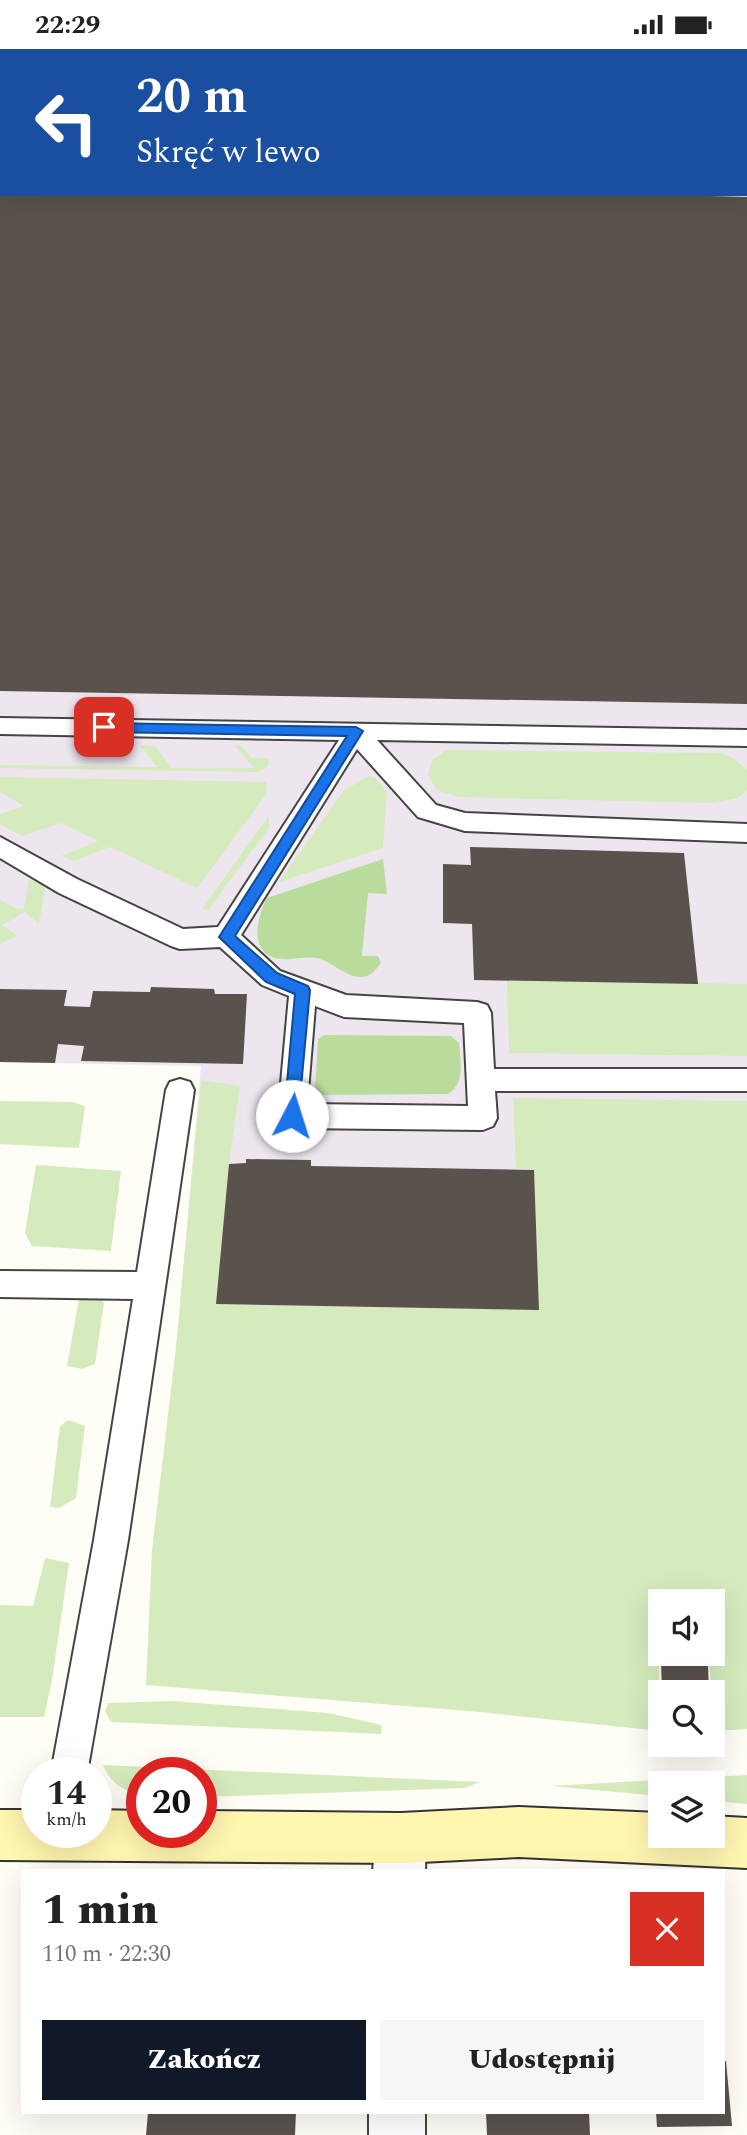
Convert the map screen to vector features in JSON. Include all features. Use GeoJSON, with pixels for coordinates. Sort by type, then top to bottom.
{"type":"FeatureCollection","features":[{"type":"Feature","properties":{"kind":"street"},"geometry":{"type":"LineString","coordinates":[[112,1837],[400,1854],[519,1832],[747,1843]]}},
{"type":"Feature","properties":{"kind":"street"},"geometry":{"type":"LineString","coordinates":[[0,1835],[21,1835]]}},
{"type":"Feature","properties":{"kind":"street"},"geometry":{"type":"LineString","coordinates":[[397,2114],[397,2135]]}},
{"type":"Feature","properties":{"kind":"lane"},"geometry":{"type":"LineString","coordinates":[[0,726],[747,738]]}},
{"type":"Feature","properties":{"kind":"lane"},"geometry":{"type":"LineString","coordinates":[[356,731],[427,811],[465,822],[747,833]]}},
{"type":"Feature","properties":{"kind":"lane"},"geometry":{"type":"LineString","coordinates":[[226,937],[356,731]]}},
{"type":"Feature","properties":{"kind":"lane"},"geometry":{"type":"LineString","coordinates":[[0,846],[68,887],[180,939],[226,937],[271,978],[303,990],[344,1006],[477,1013],[483,1118],[292,1116],[303,990]]}},
{"type":"Feature","properties":{"kind":"lane"},"geometry":{"type":"LineString","coordinates":[[481,1080],[747,1080]]}},
{"type":"Feature","properties":{"kind":"lane"},"geometry":{"type":"LineString","coordinates":[[72,1757],[111,1540],[180,1090]]}},
{"type":"Feature","properties":{"kind":"lane"},"geometry":{"type":"LineString","coordinates":[[0,1284],[150,1286]]}},
{"type":"Feature","properties":{"kind":"shaded area"},"geometry":{"type":"Polygon","coordinates":[[[0,196],[747,196],[747,1314],[180,1305],[201,1066],[0,1062],[0,196]]]}},
{"type":"Feature","properties":{"kind":"green space"},"geometry":{"type":"Polygon","coordinates":[[[140,745],[155,746],[172,768],[255,768],[234,745],[241,746],[252,758],[269,758],[268,766],[258,772],[0,768],[0,765],[157,767],[140,745]]]}},
{"type":"Feature","properties":{"kind":"green space"},"geometry":{"type":"Polygon","coordinates":[[[446,750],[718,753],[730,756],[747,770],[747,791],[738,798],[712,803],[458,797],[437,790],[428,775],[432,760],[446,750]]]}},
{"type":"Feature","properties":{"kind":"green space"},"geometry":{"type":"Polygon","coordinates":[[[369,776],[375,778],[387,792],[383,848],[279,882],[344,790],[369,776]]]}},
{"type":"Feature","properties":{"kind":"green space"},"geometry":{"type":"Polygon","coordinates":[[[0,777],[266,782],[267,793],[197,888],[110,847],[74,861],[61,856],[98,841],[61,823],[22,836],[0,824],[0,814],[24,806],[0,792],[0,777]]]}},
{"type":"Feature","properties":{"kind":"green space"},"geometry":{"type":"Polygon","coordinates":[[[269,815],[269,828],[208,910],[202,909],[269,815]]]}},
{"type":"Feature","properties":{"kind":"green space"},"geometry":{"type":"Polygon","coordinates":[[[383,859],[387,894],[368,893],[362,956],[378,956],[381,963],[374,972],[359,977],[320,959],[282,959],[271,957],[264,951],[259,944],[258,926],[267,898],[383,859]]]}},
{"type":"Feature","properties":{"kind":"green space"},"geometry":{"type":"Polygon","coordinates":[[[29,879],[45,887],[39,924],[25,912],[2,925],[17,936],[0,944],[0,900],[17,909],[24,908],[29,879]]]}},
{"type":"Feature","properties":{"kind":"green space"},"geometry":{"type":"Polygon","coordinates":[[[507,980],[747,984],[747,1056],[509,1053],[507,980]]]}},
{"type":"Feature","properties":{"kind":"green space"},"geometry":{"type":"Polygon","coordinates":[[[325,1035],[451,1036],[459,1043],[460,1078],[448,1094],[323,1095],[315,1089],[318,1039],[325,1035]]]}},
{"type":"Feature","properties":{"kind":"green space"},"geometry":{"type":"Polygon","coordinates":[[[201,1080],[240,1086],[229,1164],[217,1304],[539,1310],[534,1170],[516,1168],[513,1098],[747,1101],[747,1729],[725,1730],[725,1680],[711,1680],[709,1666],[725,1666],[725,1589],[648,1589],[648,1666],[659,1666],[659,1680],[648,1680],[648,1730],[480,1712],[146,1685],[152,1550],[176,1347],[201,1080]]]}},
{"type":"Feature","properties":{"kind":"green space"},"geometry":{"type":"Polygon","coordinates":[[[0,1101],[72,1102],[85,1106],[79,1148],[0,1144],[0,1101]]]}},
{"type":"Feature","properties":{"kind":"green space"},"geometry":{"type":"Polygon","coordinates":[[[36,1165],[121,1171],[111,1251],[32,1246],[25,1233],[36,1165]]]}},
{"type":"Feature","properties":{"kind":"green space"},"geometry":{"type":"Polygon","coordinates":[[[80,1293],[99,1295],[104,1303],[95,1364],[82,1369],[67,1366],[80,1293]]]}},
{"type":"Feature","properties":{"kind":"green space"},"geometry":{"type":"Polygon","coordinates":[[[68,1420],[85,1426],[76,1498],[59,1508],[50,1507],[60,1426],[68,1420]]]}},
{"type":"Feature","properties":{"kind":"green space"},"geometry":{"type":"Polygon","coordinates":[[[45,1558],[69,1563],[44,1717],[0,1717],[0,1605],[33,1606],[45,1558]]]}},
{"type":"Feature","properties":{"kind":"green space"},"geometry":{"type":"Polygon","coordinates":[[[172,1701],[328,1713],[382,1725],[381,1734],[111,1722],[105,1711],[108,1703],[172,1701]]]}},
{"type":"Feature","properties":{"kind":"green space"},"geometry":{"type":"Polygon","coordinates":[[[112,1765],[126,1766],[126,1789],[112,1779],[112,1765]]]}},
{"type":"Feature","properties":{"kind":"green space"},"geometry":{"type":"Polygon","coordinates":[[[217,1770],[480,1782],[465,1788],[217,1796],[217,1770]]]}},
{"type":"Feature","properties":{"kind":"green space"},"geometry":{"type":"Polygon","coordinates":[[[747,1775],[747,1804],[725,1802],[725,1776],[747,1775]]]}},
{"type":"Feature","properties":{"kind":"green space"},"geometry":{"type":"Polygon","coordinates":[[[648,1781],[648,1795],[551,1786],[648,1781]]]}},
{"type":"Feature","properties":{"kind":"building"},"geometry":{"type":"Polygon","coordinates":[[[0,196],[747,197],[747,704],[0,691],[0,196]]]}},
{"type":"Feature","properties":{"kind":"building"},"geometry":{"type":"Polygon","coordinates":[[[470,847],[684,853],[698,984],[474,980],[472,924],[443,923],[443,864],[471,865],[470,847]]]}},
{"type":"Feature","properties":{"kind":"building"},"geometry":{"type":"Polygon","coordinates":[[[151,987],[214,989],[215,994],[247,994],[243,1064],[81,1061],[84,1046],[58,1044],[55,1063],[0,1062],[0,989],[67,990],[64,1006],[90,1007],[93,991],[150,992],[151,987]]]}},
{"type":"Feature","properties":{"kind":"building"},"geometry":{"type":"Polygon","coordinates":[[[246,1159],[311,1160],[311,1166],[534,1170],[539,1310],[216,1304],[229,1164],[246,1163],[246,1159]]]}},
{"type":"Feature","properties":{"kind":"building"},"geometry":{"type":"Polygon","coordinates":[[[661,1666],[708,1666],[709,1680],[662,1680],[661,1666]]]}},
{"type":"Feature","properties":{"kind":"building"},"geometry":{"type":"Polygon","coordinates":[[[726,2061],[732,2126],[657,2127],[656,2114],[725,2114],[726,2061]]]}},
{"type":"Feature","properties":{"kind":"building"},"geometry":{"type":"Polygon","coordinates":[[[148,2114],[296,2114],[295,2135],[146,2135],[148,2114]]]}},
{"type":"Feature","properties":{"kind":"building"},"geometry":{"type":"Polygon","coordinates":[[[486,2114],[589,2114],[590,2135],[487,2135],[486,2114]]]}},
{"type":"Feature","properties":{"kind":"route"},"geometry":{"type":"LineString","coordinates":[[104,727],[356,731],[226,937],[271,978],[303,990],[292,1116]]}}]}
